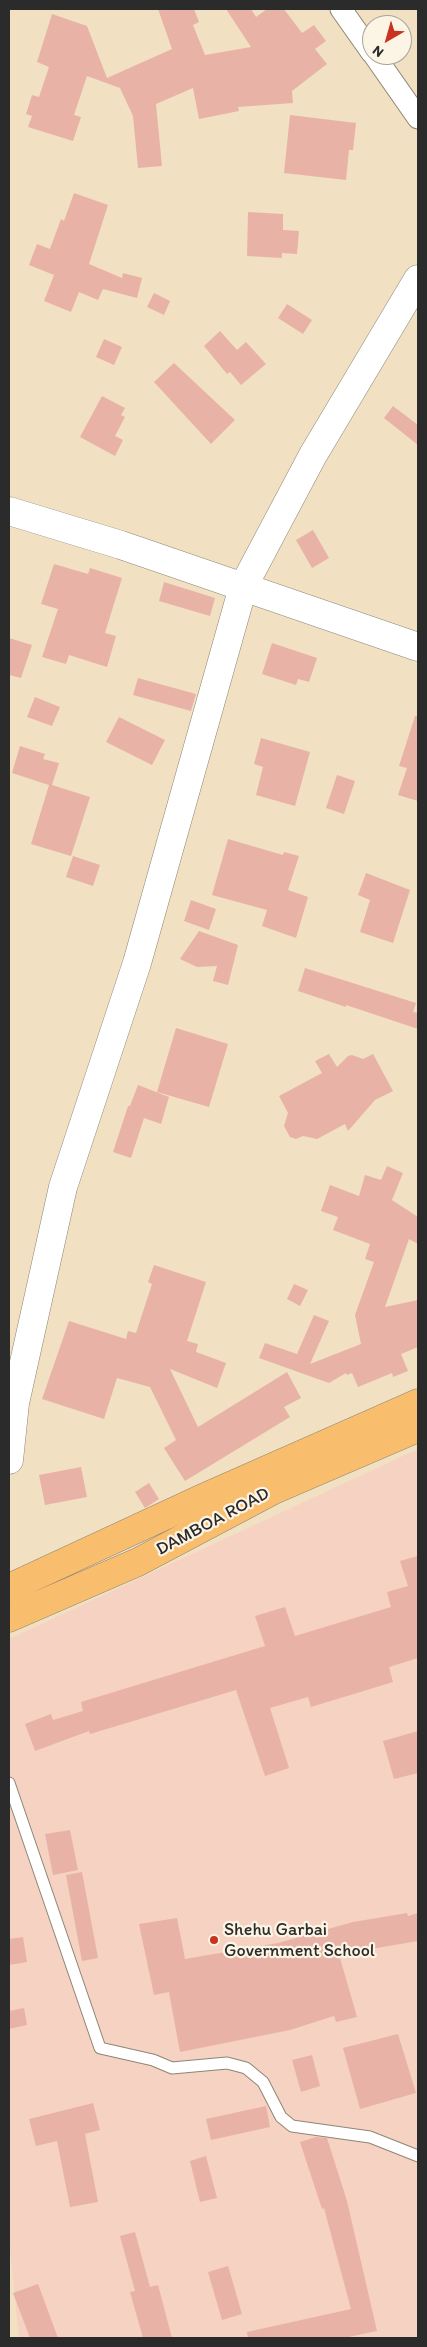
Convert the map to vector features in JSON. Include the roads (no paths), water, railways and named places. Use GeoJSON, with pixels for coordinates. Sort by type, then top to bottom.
{"type":"FeatureCollection","features":[{"type":"Feature","properties":{"kind":"main road","name":"DAMBOA ROAD"},"geometry":{"type":"LineString","coordinates":[[9,1588],[203,1498],[418,1403]]}},
{"type":"Feature","properties":{"kind":"main road","name":"DAMBOA ROAD"},"geometry":{"type":"LineString","coordinates":[[9,1618],[138,1562],[274,1490],[418,1428]]}},
{"type":"Feature","properties":{"kind":"street"},"geometry":{"type":"LineString","coordinates":[[341,9],[362,39]]}},
{"type":"Feature","properties":{"kind":"street"},"geometry":{"type":"LineString","coordinates":[[381,65],[418,118]]}},
{"type":"Feature","properties":{"kind":"street"},"geometry":{"type":"LineString","coordinates":[[9,1460],[15,1403],[64,1187],[137,964],[243,586],[313,455],[418,278]]}},
{"type":"Feature","properties":{"kind":"street"},"geometry":{"type":"LineString","coordinates":[[9,511],[121,545],[418,647]]}},
{"type":"Feature","properties":{"kind":"lane"},"geometry":{"type":"LineString","coordinates":[[9,1783],[100,2048],[153,2060],[172,2068],[227,2063],[246,2068],[263,2082],[281,2117],[292,2126],[370,2137],[418,2156]]}},
{"type":"Feature","properties":{"kind":"place","name":"Shehu Garbai Government School"},"geometry":{"type":"Point","coordinates":[214,1940]}}]}
